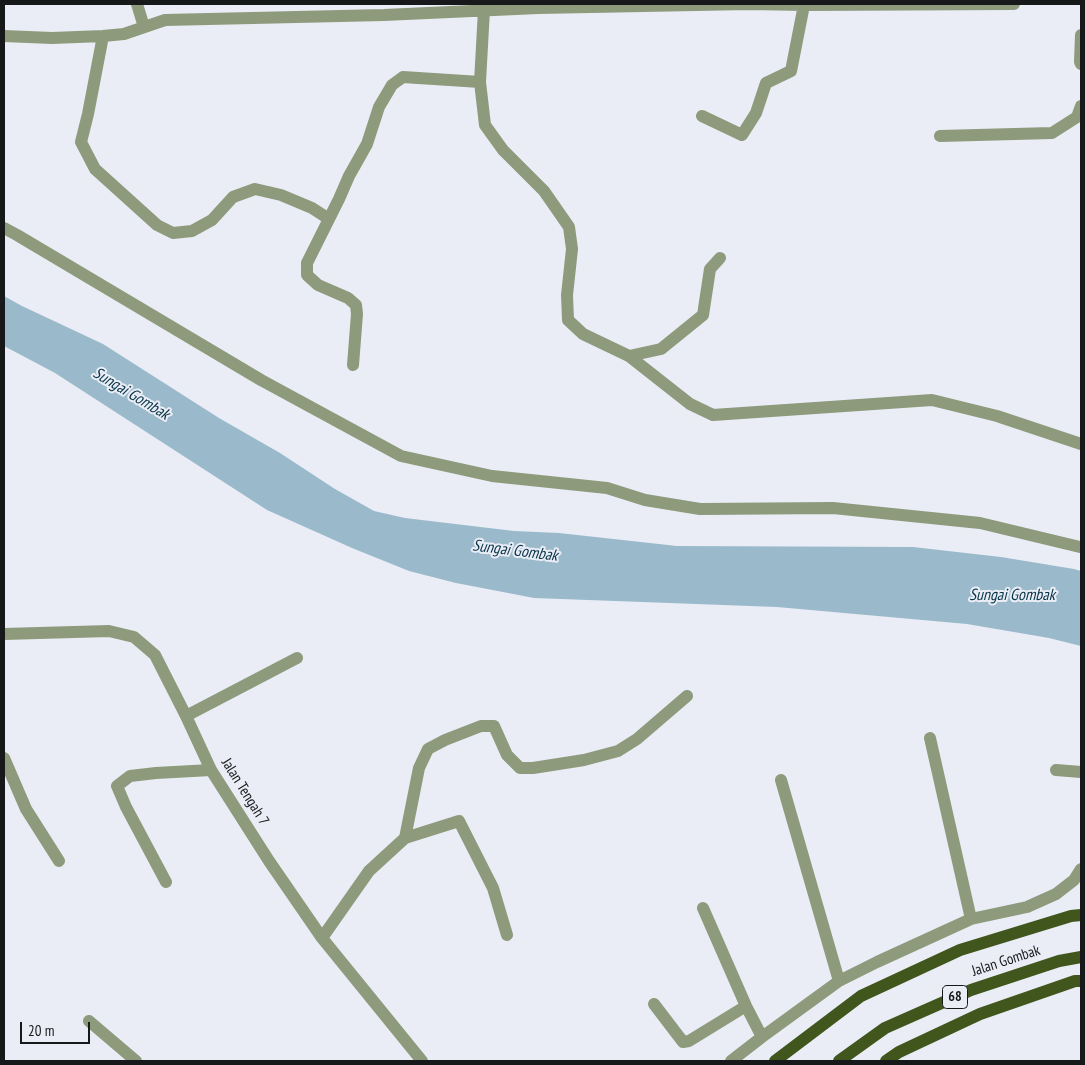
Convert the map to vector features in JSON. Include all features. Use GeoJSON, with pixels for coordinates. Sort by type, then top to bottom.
{"type":"FeatureCollection","features":[{"type":"Feature","properties":{"kind":"main road"},"geometry":{"type":"LineString","coordinates":[[775,1061],[861,996],[960,950],[1078,918],[1081,907]]}},
{"type":"Feature","properties":{"kind":"main road","name":"Jalan Gombak"},"geometry":{"type":"LineString","coordinates":[[839,1061],[885,1028],[971,990],[1058,961],[1081,958]]}},
{"type":"Feature","properties":{"kind":"main road","name":"68"},"geometry":{"type":"LineString","coordinates":[[886,1061],[899,1052],[980,1014],[1079,980]]}},
{"type":"Feature","properties":{"kind":"street"},"geometry":{"type":"LineString","coordinates":[[137,4],[144,27]]}},
{"type":"Feature","properties":{"kind":"street"},"geometry":{"type":"LineString","coordinates":[[4,36],[52,38],[124,34],[165,20],[384,15],[538,6],[1014,4]]}},
{"type":"Feature","properties":{"kind":"street"},"geometry":{"type":"LineString","coordinates":[[702,116],[742,135],[756,112],[766,83],[791,71],[804,5]]}},
{"type":"Feature","properties":{"kind":"street"},"geometry":{"type":"LineString","coordinates":[[484,10],[480,82],[485,125],[503,150],[544,191],[569,227],[572,249],[567,295],[568,320],[583,334],[629,356],[690,404],[713,415],[932,400],[997,416],[1081,444]]}},
{"type":"Feature","properties":{"kind":"street"},"geometry":{"type":"LineString","coordinates":[[103,36],[81,142],[95,169],[157,225],[173,233],[192,231],[212,220],[233,197],[255,189],[281,195],[312,208],[329,219]]}},
{"type":"Feature","properties":{"kind":"street"},"geometry":{"type":"LineString","coordinates":[[1081,36],[1081,64]]}},
{"type":"Feature","properties":{"kind":"street"},"geometry":{"type":"LineString","coordinates":[[353,365],[358,314],[356,305],[348,298],[318,285],[307,275],[306,263],[367,144],[380,107],[392,85],[403,77],[480,82]]}},
{"type":"Feature","properties":{"kind":"street"},"geometry":{"type":"LineString","coordinates":[[940,136],[1052,133],[1077,117],[1081,106]]}},
{"type":"Feature","properties":{"kind":"street"},"geometry":{"type":"LineString","coordinates":[[4,228],[261,380],[401,456],[492,476],[607,488],[645,500],[700,509],[833,508],[980,523],[1080,547]]}},
{"type":"Feature","properties":{"kind":"street"},"geometry":{"type":"LineString","coordinates":[[629,356],[660,349],[703,315],[710,269],[720,258]]}},
{"type":"Feature","properties":{"kind":"street","name":"Jalan Tengah 7"},"geometry":{"type":"LineString","coordinates":[[4,634],[109,631],[134,637],[155,655],[211,770],[269,861],[322,938],[422,1061]]}},
{"type":"Feature","properties":{"kind":"street"},"geometry":{"type":"LineString","coordinates":[[186,716],[297,658]]}},
{"type":"Feature","properties":{"kind":"street"},"geometry":{"type":"LineString","coordinates":[[405,838],[419,768],[428,749],[445,740],[481,726],[494,726],[508,755],[520,768],[533,768],[584,760],[618,751],[638,739],[687,696]]}},
{"type":"Feature","properties":{"kind":"street"},"geometry":{"type":"LineString","coordinates":[[930,738],[971,919]]}},
{"type":"Feature","properties":{"kind":"street"},"geometry":{"type":"LineString","coordinates":[[4,758],[26,809],[59,861]]}},
{"type":"Feature","properties":{"kind":"street"},"geometry":{"type":"LineString","coordinates":[[166,882],[126,807],[117,786],[130,776],[211,770]]}},
{"type":"Feature","properties":{"kind":"street"},"geometry":{"type":"LineString","coordinates":[[1056,770],[1081,772]]}},
{"type":"Feature","properties":{"kind":"street"},"geometry":{"type":"LineString","coordinates":[[781,780],[839,981]]}},
{"type":"Feature","properties":{"kind":"street"},"geometry":{"type":"LineString","coordinates":[[322,938],[369,872],[405,838],[459,821],[493,888],[508,935]]}},
{"type":"Feature","properties":{"kind":"street"},"geometry":{"type":"LineString","coordinates":[[731,1061],[839,981],[971,919],[1027,907],[1056,894],[1074,880],[1081,869]]}},
{"type":"Feature","properties":{"kind":"street"},"geometry":{"type":"LineString","coordinates":[[702,908],[762,1037]]}},
{"type":"Feature","properties":{"kind":"street"},"geometry":{"type":"LineString","coordinates":[[654,1004],[683,1042],[689,1041],[746,1006]]}},
{"type":"Feature","properties":{"kind":"street"},"geometry":{"type":"LineString","coordinates":[[89,1021],[136,1061]]}},
{"type":"Feature","properties":{"kind":"water","name":"Sungai Gombak"},"geometry":{"type":"Polygon","coordinates":[[[4,296],[103,344],[219,418],[374,511],[405,518],[514,531],[559,533],[677,546],[913,547],[1001,557],[1074,569],[1081,571],[1081,646],[1049,638],[967,624],[777,607],[534,598],[456,583],[409,571],[267,510],[55,373],[4,346],[4,296]]]}}]}
